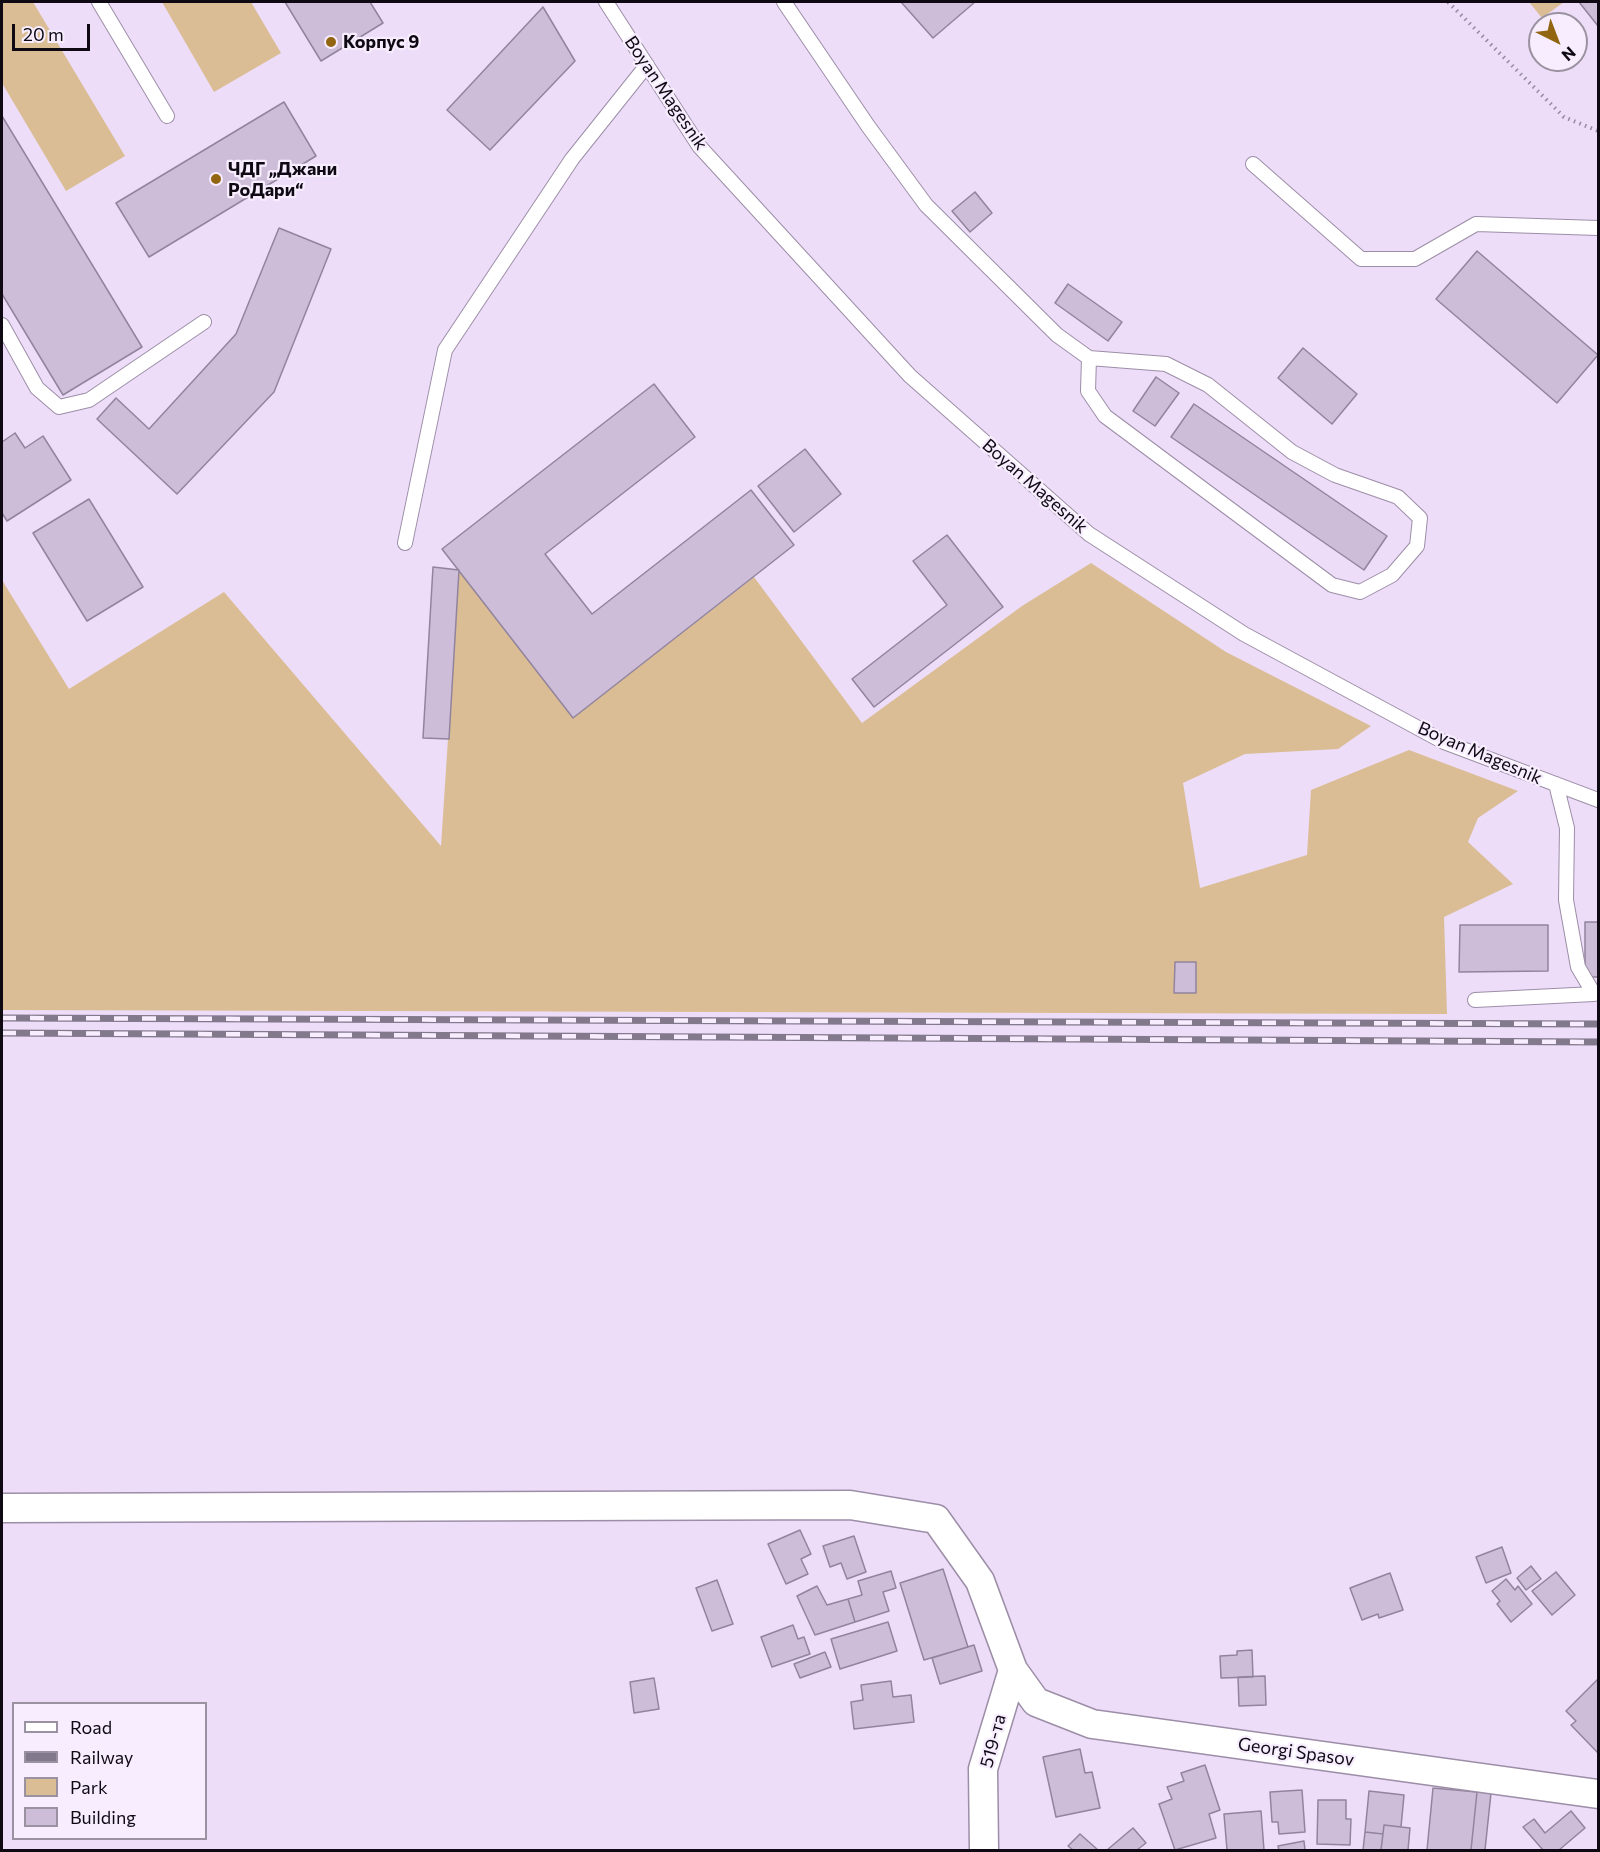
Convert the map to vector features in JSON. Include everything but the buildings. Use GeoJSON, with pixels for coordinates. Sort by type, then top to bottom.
{"type":"FeatureCollection","features":[{"type":"Feature","properties":{"kind":"street","name":"Georgi Spasov"},"geometry":{"type":"LineString","coordinates":[[2,1508],[850,1505],[936,1519],[980,1581],[1013,1670],[1036,1702],[1092,1724],[1599,1794]]}},
{"type":"Feature","properties":{"kind":"street","name":"519-та"},"geometry":{"type":"LineString","coordinates":[[984,1851],[983,1769],[1013,1670]]}},
{"type":"Feature","properties":{"kind":"lane"},"geometry":{"type":"LineString","coordinates":[[99,2],[166,116]]}},
{"type":"Feature","properties":{"kind":"lane","name":"Boyan Magesnik"},"geometry":{"type":"LineString","coordinates":[[606,2],[699,146],[910,376],[1089,534],[1244,634],[1433,736],[1599,800]]}},
{"type":"Feature","properties":{"kind":"lane"},"geometry":{"type":"LineString","coordinates":[[784,2],[868,126],[927,206],[1057,335],[1089,358],[1166,364],[1208,385],[1292,452],[1335,475],[1398,497],[1420,518],[1417,546],[1392,575],[1360,592],[1332,585],[1105,416],[1088,391],[1089,358]]}},
{"type":"Feature","properties":{"kind":"lane"},"geometry":{"type":"LineString","coordinates":[[405,543],[445,350],[572,159],[647,65]]}},
{"type":"Feature","properties":{"kind":"lane"},"geometry":{"type":"LineString","coordinates":[[1253,164],[1361,259],[1415,259],[1476,224],[1599,228]]}},
{"type":"Feature","properties":{"kind":"lane"},"geometry":{"type":"LineString","coordinates":[[2,325],[37,388],[59,407],[88,400],[204,322]]}},
{"type":"Feature","properties":{"kind":"lane"},"geometry":{"type":"LineString","coordinates":[[1475,1000],[1594,994],[1578,967],[1566,900],[1567,828],[1556,784]]}},
{"type":"Feature","properties":{"kind":"path"},"geometry":{"type":"LineString","coordinates":[[1448,2],[1564,117],[1599,131]]}},
{"type":"Feature","properties":{"kind":"green space"},"geometry":{"type":"Polygon","coordinates":[[[2,2],[33,2],[125,156],[66,191],[2,83],[2,2]]]}},
{"type":"Feature","properties":{"kind":"green space"},"geometry":{"type":"Polygon","coordinates":[[[162,2],[251,2],[281,53],[214,92],[162,2]]]}},
{"type":"Feature","properties":{"kind":"green space"},"geometry":{"type":"Polygon","coordinates":[[[1529,2],[1564,2],[1550,12],[1537,12],[1529,2]]]}},
{"type":"Feature","properties":{"kind":"green space"},"geometry":{"type":"Polygon","coordinates":[[[1091,563],[1226,652],[1371,726],[1338,749],[1245,754],[1183,783],[1200,888],[1307,855],[1311,790],[1409,750],[1518,791],[1478,818],[1468,842],[1513,884],[1444,917],[1447,1014],[2,1010],[2,580],[69,689],[224,592],[441,846],[459,570],[573,718],[754,577],[862,723],[1022,606],[1091,563]]]}},
{"type":"Feature","properties":{"kind":"railway"},"geometry":{"type":"LineString","coordinates":[[2,1018],[1598,1024]]}},
{"type":"Feature","properties":{"kind":"railway"},"geometry":{"type":"LineString","coordinates":[[2,1033],[1598,1042]]}},
{"type":"Feature","properties":{"kind":"place","name":"Корпус 9"},"geometry":{"type":"Point","coordinates":[331,42]}},
{"type":"Feature","properties":{"kind":"place","name":"ЧДГ „Джани РоДари“"},"geometry":{"type":"Point","coordinates":[216,179]}}]}
